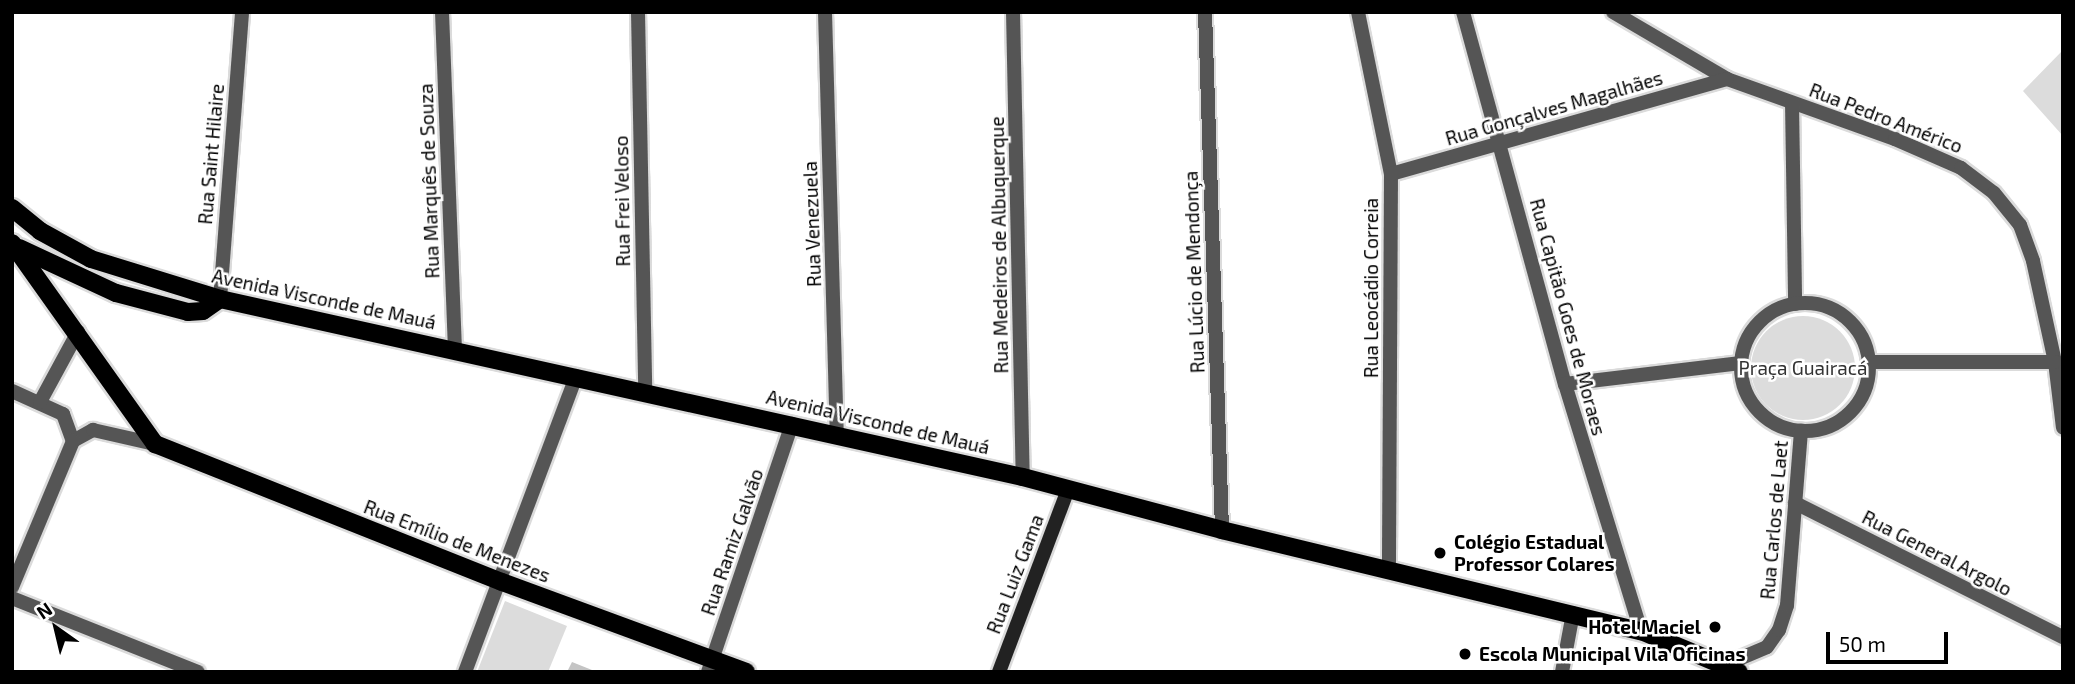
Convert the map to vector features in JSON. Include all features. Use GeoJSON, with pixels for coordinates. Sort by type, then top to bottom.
{"type":"FeatureCollection","features":[{"type":"Feature","properties":{"kind":"main road","name":"Avenida Visconde de Mauá"},"geometry":{"type":"LineString","coordinates":[[12,208],[40,231],[91,259],[220,299],[645,390],[1023,477],[1222,530],[1389,568],[1641,631],[1733,668]]}},
{"type":"Feature","properties":{"kind":"main road"},"geometry":{"type":"LineString","coordinates":[[15,245],[116,293],[188,312],[203,311],[220,299]]}},
{"type":"Feature","properties":{"kind":"main road"},"geometry":{"type":"LineString","coordinates":[[15,245],[155,444]]}},
{"type":"Feature","properties":{"kind":"main road","name":"Rua Emílio de Menezes"},"geometry":{"type":"LineString","coordinates":[[155,444],[711,666],[746,672]]}},
{"type":"Feature","properties":{"kind":"street","name":"Rua Saint Hilaire"},"geometry":{"type":"LineString","coordinates":[[220,299],[243,12]]}},
{"type":"Feature","properties":{"kind":"street","name":"Rua Marquês de Souza"},"geometry":{"type":"LineString","coordinates":[[442,12],[455,348]]}},
{"type":"Feature","properties":{"kind":"street","name":"Rua Frei Veloso"},"geometry":{"type":"LineString","coordinates":[[638,12],[645,390]]}},
{"type":"Feature","properties":{"kind":"street","name":"Rua Venezuela"},"geometry":{"type":"LineString","coordinates":[[825,12],[836,434]]}},
{"type":"Feature","properties":{"kind":"street","name":"Rua Medeiros de Albuquerque"},"geometry":{"type":"LineString","coordinates":[[1013,12],[1023,477]]}},
{"type":"Feature","properties":{"kind":"street","name":"Rua Lúcio de Mendonça"},"geometry":{"type":"LineString","coordinates":[[1205,12],[1222,530]]}},
{"type":"Feature","properties":{"kind":"street","name":"Rua Leocádio Correia"},"geometry":{"type":"LineString","coordinates":[[1358,12],[1391,174],[1389,568]]}},
{"type":"Feature","properties":{"kind":"street","name":"Rua Capitão Goes de Moraes"},"geometry":{"type":"LineString","coordinates":[[1463,12],[1565,384],[1641,631]]}},
{"type":"Feature","properties":{"kind":"street","name":"Rua Pedro Américo"},"geometry":{"type":"LineString","coordinates":[[1613,12],[1727,79],[1961,168],[1994,193],[2020,225],[2034,261],[2055,362],[2063,428]]}},
{"type":"Feature","properties":{"kind":"street","name":"Rua Gonçalves Magalhães"},"geometry":{"type":"LineString","coordinates":[[1391,174],[1727,79]]}},
{"type":"Feature","properties":{"kind":"street"},"geometry":{"type":"LineString","coordinates":[[1792,103],[1796,304]]}},
{"type":"Feature","properties":{"kind":"street"},"geometry":{"type":"LineString","coordinates":[[1796,304],[1816,304],[1853,324],[1864,341],[1869,362],[1867,384],[1858,404],[1842,419],[1822,429],[1801,431],[1781,427],[1757,409],[1743,383],[1741,363],[1746,342],[1758,324],[1796,304]]}},
{"type":"Feature","properties":{"kind":"street"},"geometry":{"type":"LineString","coordinates":[[40,402],[78,332]]}},
{"type":"Feature","properties":{"kind":"street"},"geometry":{"type":"LineString","coordinates":[[1869,362],[2055,362]]}},
{"type":"Feature","properties":{"kind":"street"},"geometry":{"type":"LineString","coordinates":[[1565,384],[1741,363]]}},
{"type":"Feature","properties":{"kind":"street"},"geometry":{"type":"LineString","coordinates":[[465,672],[502,582],[576,376]]}},
{"type":"Feature","properties":{"kind":"street"},"geometry":{"type":"LineString","coordinates":[[12,391],[63,414],[73,441],[12,587]]}},
{"type":"Feature","properties":{"kind":"street","name":"Rua Ramiz Galvão"},"geometry":{"type":"LineString","coordinates":[[711,666],[792,424]]}},
{"type":"Feature","properties":{"kind":"street","name":"Rua Emílio de Menezes"},"geometry":{"type":"LineString","coordinates":[[73,441],[93,430],[155,444]]}},
{"type":"Feature","properties":{"kind":"street","name":"Rua Carlos de Laet"},"geometry":{"type":"LineString","coordinates":[[1733,668],[1767,647],[1779,630],[1787,605],[1801,431]]}},
{"type":"Feature","properties":{"kind":"street","name":"Rua Luiz Gama"},"geometry":{"type":"LineString","coordinates":[[999,672],[1068,489]]}},
{"type":"Feature","properties":{"kind":"street","name":"Rua General Argolo"},"geometry":{"type":"LineString","coordinates":[[1795,503],[2063,637]]}},
{"type":"Feature","properties":{"kind":"street"},"geometry":{"type":"LineString","coordinates":[[12,598],[198,672]]}},
{"type":"Feature","properties":{"kind":"street"},"geometry":{"type":"LineString","coordinates":[[1562,672],[1573,613]]}},
{"type":"Feature","properties":{"kind":"green space"},"geometry":{"type":"Polygon","coordinates":[[[2063,50],[2063,136],[2023,91],[2063,50]]]}},
{"type":"Feature","properties":{"kind":"green space","name":"Praça Guairacá"},"geometry":{"type":"Polygon","coordinates":[[[1803,316],[1823,320],[1840,331],[1851,348],[1855,368],[1851,388],[1840,405],[1823,416],[1803,420],[1783,416],[1766,405],[1755,388],[1751,368],[1755,348],[1766,331],[1783,320],[1803,316]]]}},
{"type":"Feature","properties":{"kind":"green space"},"geometry":{"type":"Polygon","coordinates":[[[505,601],[567,626],[548,672],[477,672],[505,601]]]}},
{"type":"Feature","properties":{"kind":"building"},"geometry":{"type":"Polygon","coordinates":[[[572,662],[597,672],[567,672],[572,662]]]}},
{"type":"Feature","properties":{"kind":"place","name":"Colégio Estadual Professor Colares"},"geometry":{"type":"Point","coordinates":[1440,553]}},
{"type":"Feature","properties":{"kind":"place","name":"Hotel Maciel"},"geometry":{"type":"Point","coordinates":[1715,627]}},
{"type":"Feature","properties":{"kind":"place","name":"Escola Municipal Vila Oficinas"},"geometry":{"type":"Point","coordinates":[1465,654]}}]}
